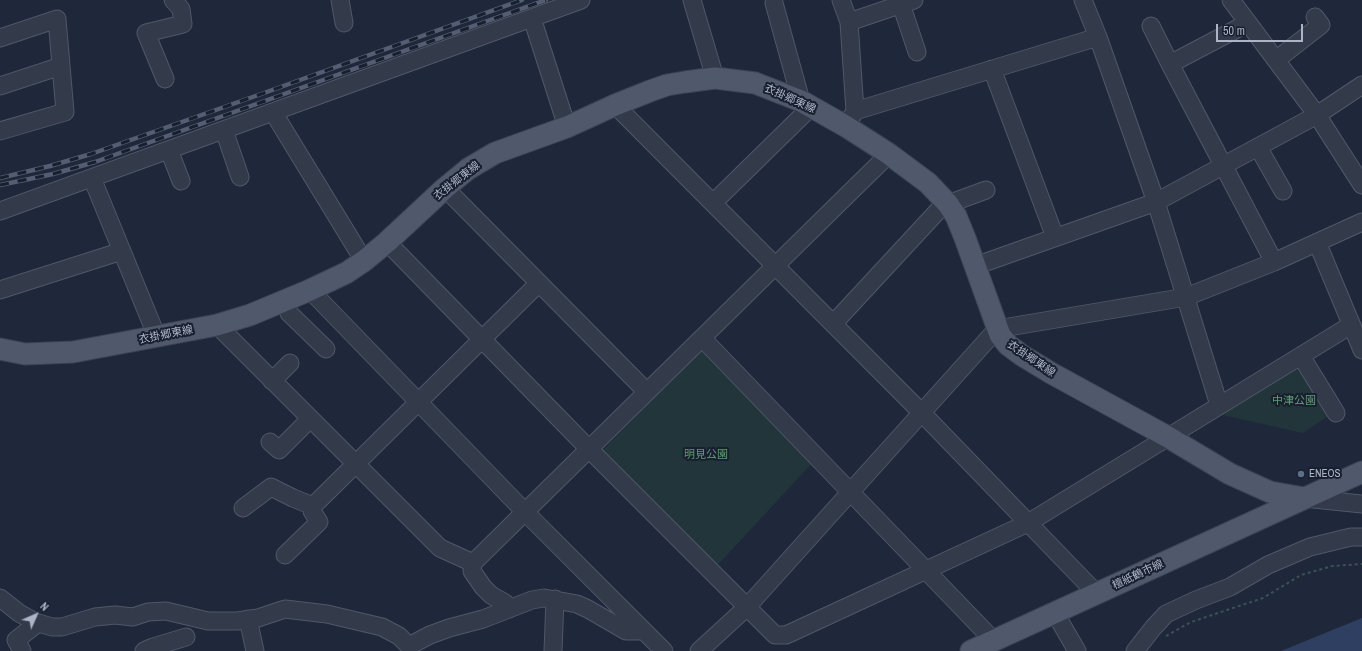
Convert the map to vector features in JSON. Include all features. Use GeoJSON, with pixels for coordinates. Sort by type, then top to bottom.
{"type":"FeatureCollection","features":[{"type":"Feature","properties":{"kind":"main road","name":"衣掛郷東線"},"geometry":{"type":"LineString","coordinates":[[1,346],[25,354],[73,352],[217,325],[250,315],[346,273],[387,242],[445,188],[468,169],[495,154],[567,127],[615,105],[667,85],[715,78],[755,83],[806,104],[851,119],[890,154],[928,183],[947,203],[956,216],[1000,335],[1008,345],[1023,356],[1168,437],[1230,474],[1270,492],[1304,498]]}},
{"type":"Feature","properties":{"kind":"main road"},"geometry":{"type":"LineString","coordinates":[[1304,498],[1362,472]]}},
{"type":"Feature","properties":{"kind":"main road","name":"檀紙鶴市線"},"geometry":{"type":"LineString","coordinates":[[971,651],[1304,498]]}},
{"type":"Feature","properties":{"kind":"street"},"geometry":{"type":"LineString","coordinates":[[165,78],[146,33],[183,24],[181,8],[173,0]]}},
{"type":"Feature","properties":{"kind":"street"},"geometry":{"type":"LineString","coordinates":[[340,0],[344,23]]}},
{"type":"Feature","properties":{"kind":"street"},"geometry":{"type":"LineString","coordinates":[[0,211],[581,0]]}},
{"type":"Feature","properties":{"kind":"street"},"geometry":{"type":"LineString","coordinates":[[692,0],[715,78]]}},
{"type":"Feature","properties":{"kind":"street"},"geometry":{"type":"LineString","coordinates":[[841,0],[849,22],[851,119],[992,69],[1098,37]]}},
{"type":"Feature","properties":{"kind":"street"},"geometry":{"type":"LineString","coordinates":[[1083,0],[1098,37],[1156,202],[1219,405]]}},
{"type":"Feature","properties":{"kind":"street"},"geometry":{"type":"LineString","coordinates":[[1231,0],[1317,115],[1362,185]]}},
{"type":"Feature","properties":{"kind":"street"},"geometry":{"type":"LineString","coordinates":[[849,22],[907,2],[917,52]]}},
{"type":"Feature","properties":{"kind":"street"},"geometry":{"type":"LineString","coordinates":[[713,203],[806,104],[774,3]]}},
{"type":"Feature","properties":{"kind":"street"},"geometry":{"type":"LineString","coordinates":[[1276,60],[1321,25],[1315,17]]}},
{"type":"Feature","properties":{"kind":"street"},"geometry":{"type":"LineString","coordinates":[[532,18],[567,127]]}},
{"type":"Feature","properties":{"kind":"street"},"geometry":{"type":"LineString","coordinates":[[0,38],[57,19],[65,112],[0,131]]}},
{"type":"Feature","properties":{"kind":"street"},"geometry":{"type":"LineString","coordinates":[[1170,64],[1248,23]]}},
{"type":"Feature","properties":{"kind":"street"},"geometry":{"type":"LineString","coordinates":[[1151,26],[1274,262]]}},
{"type":"Feature","properties":{"kind":"street"},"geometry":{"type":"LineString","coordinates":[[0,86],[61,66]]}},
{"type":"Feature","properties":{"kind":"street"},"geometry":{"type":"LineString","coordinates":[[992,69],[1055,237]]}},
{"type":"Feature","properties":{"kind":"street"},"geometry":{"type":"LineString","coordinates":[[975,266],[1156,202],[1317,115],[1362,85]]}},
{"type":"Feature","properties":{"kind":"street"},"geometry":{"type":"LineString","coordinates":[[615,105],[921,412],[1097,594]]}},
{"type":"Feature","properties":{"kind":"street"},"geometry":{"type":"LineString","coordinates":[[273,112],[364,260]]}},
{"type":"Feature","properties":{"kind":"street"},"geometry":{"type":"LineString","coordinates":[[224,130],[240,177]]}},
{"type":"Feature","properties":{"kind":"street"},"geometry":{"type":"LineString","coordinates":[[1258,146],[1283,191]]}},
{"type":"Feature","properties":{"kind":"street"},"geometry":{"type":"LineString","coordinates":[[169,150],[181,181]]}},
{"type":"Feature","properties":{"kind":"street"},"geometry":{"type":"LineString","coordinates":[[509,609],[506,603],[491,595],[483,587],[472,571],[473,563],[890,154]]}},
{"type":"Feature","properties":{"kind":"street"},"geometry":{"type":"LineString","coordinates":[[92,178],[157,337]]}},
{"type":"Feature","properties":{"kind":"street"},"geometry":{"type":"LineString","coordinates":[[445,188],[647,392]]}},
{"type":"Feature","properties":{"kind":"street"},"geometry":{"type":"LineString","coordinates":[[833,324],[947,203],[986,190]]}},
{"type":"Feature","properties":{"kind":"street"},"geometry":{"type":"LineString","coordinates":[[699,651],[747,607],[997,329],[1186,297],[1274,262],[1362,222]]}},
{"type":"Feature","properties":{"kind":"street"},"geometry":{"type":"LineString","coordinates":[[387,242],[589,449],[747,607],[775,634],[786,635],[1028,523],[1351,325]]}},
{"type":"Feature","properties":{"kind":"street"},"geometry":{"type":"LineString","coordinates":[[1316,242],[1362,350]]}},
{"type":"Feature","properties":{"kind":"street"},"geometry":{"type":"LineString","coordinates":[[0,290],[122,251]]}},
{"type":"Feature","properties":{"kind":"street"},"geometry":{"type":"LineString","coordinates":[[285,555],[319,522],[312,511],[313,506],[483,340],[539,283]]}},
{"type":"Feature","properties":{"kind":"street"},"geometry":{"type":"LineString","coordinates":[[310,290],[525,512],[664,651]]}},
{"type":"Feature","properties":{"kind":"street"},"geometry":{"type":"LineString","coordinates":[[286,300],[290,313],[326,349]]}},
{"type":"Feature","properties":{"kind":"street"},"geometry":{"type":"LineString","coordinates":[[217,325],[440,548],[473,563]]}},
{"type":"Feature","properties":{"kind":"street"},"geometry":{"type":"LineString","coordinates":[[702,338],[994,641]]}},
{"type":"Feature","properties":{"kind":"street"},"geometry":{"type":"LineString","coordinates":[[1301,356],[1336,412]]}},
{"type":"Feature","properties":{"kind":"street"},"geometry":{"type":"LineString","coordinates":[[272,381],[290,363]]}},
{"type":"Feature","properties":{"kind":"street"},"geometry":{"type":"LineString","coordinates":[[270,442],[278,450],[310,419]]}},
{"type":"Feature","properties":{"kind":"street"},"geometry":{"type":"LineString","coordinates":[[243,508],[271,486],[293,498],[313,506]]}},
{"type":"Feature","properties":{"kind":"street"},"geometry":{"type":"LineString","coordinates":[[1304,498],[1362,504]]}},
{"type":"Feature","properties":{"kind":"street"},"geometry":{"type":"LineString","coordinates":[[1135,651],[1166,614],[1196,600],[1230,587],[1268,565],[1310,546],[1351,537],[1362,537]]}},
{"type":"Feature","properties":{"kind":"street"},"geometry":{"type":"LineString","coordinates":[[0,598],[19,613],[38,623],[52,627],[62,627],[95,617],[115,615],[133,617],[148,612],[166,611],[208,621],[237,621],[285,609],[327,614],[382,627],[399,636],[409,648],[430,635],[448,628],[482,619],[532,600],[544,598],[577,604],[626,632],[644,631]]}},
{"type":"Feature","properties":{"kind":"street"},"geometry":{"type":"LineString","coordinates":[[553,651],[555,599]]}},
{"type":"Feature","properties":{"kind":"street"},"geometry":{"type":"LineString","coordinates":[[1055,613],[1078,651]]}},
{"type":"Feature","properties":{"kind":"street"},"geometry":{"type":"LineString","coordinates":[[248,619],[255,651]]}},
{"type":"Feature","properties":{"kind":"street"},"geometry":{"type":"LineString","coordinates":[[22,651],[16,640],[38,623]]}},
{"type":"Feature","properties":{"kind":"street"},"geometry":{"type":"LineString","coordinates":[[144,651],[186,637]]}},
{"type":"Feature","properties":{"kind":"path"},"geometry":{"type":"LineString","coordinates":[[1166,636],[1191,622],[1263,598],[1301,575],[1332,566],[1362,564]]}},
{"type":"Feature","properties":{"kind":"green space","name":"明見公園"},"geometry":{"type":"Polygon","coordinates":[[[704,347],[814,461],[715,568],[601,452],[704,347]]]}},
{"type":"Feature","properties":{"kind":"green space","name":"中津公園"},"geometry":{"type":"Polygon","coordinates":[[[1303,362],[1334,412],[1303,433],[1218,414],[1303,362]]]}},
{"type":"Feature","properties":{"kind":"water"},"geometry":{"type":"Polygon","coordinates":[[[1362,618],[1362,651],[1281,651],[1362,618]]]}},
{"type":"Feature","properties":{"kind":"railway"},"geometry":{"type":"LineString","coordinates":[[0,178],[91,154],[522,0]]}},
{"type":"Feature","properties":{"kind":"railway"},"geometry":{"type":"LineString","coordinates":[[0,185],[53,174],[95,162],[546,0]]}},
{"type":"Feature","properties":{"kind":"place","name":"ENEOS"},"geometry":{"type":"Point","coordinates":[1301,474]}}]}
